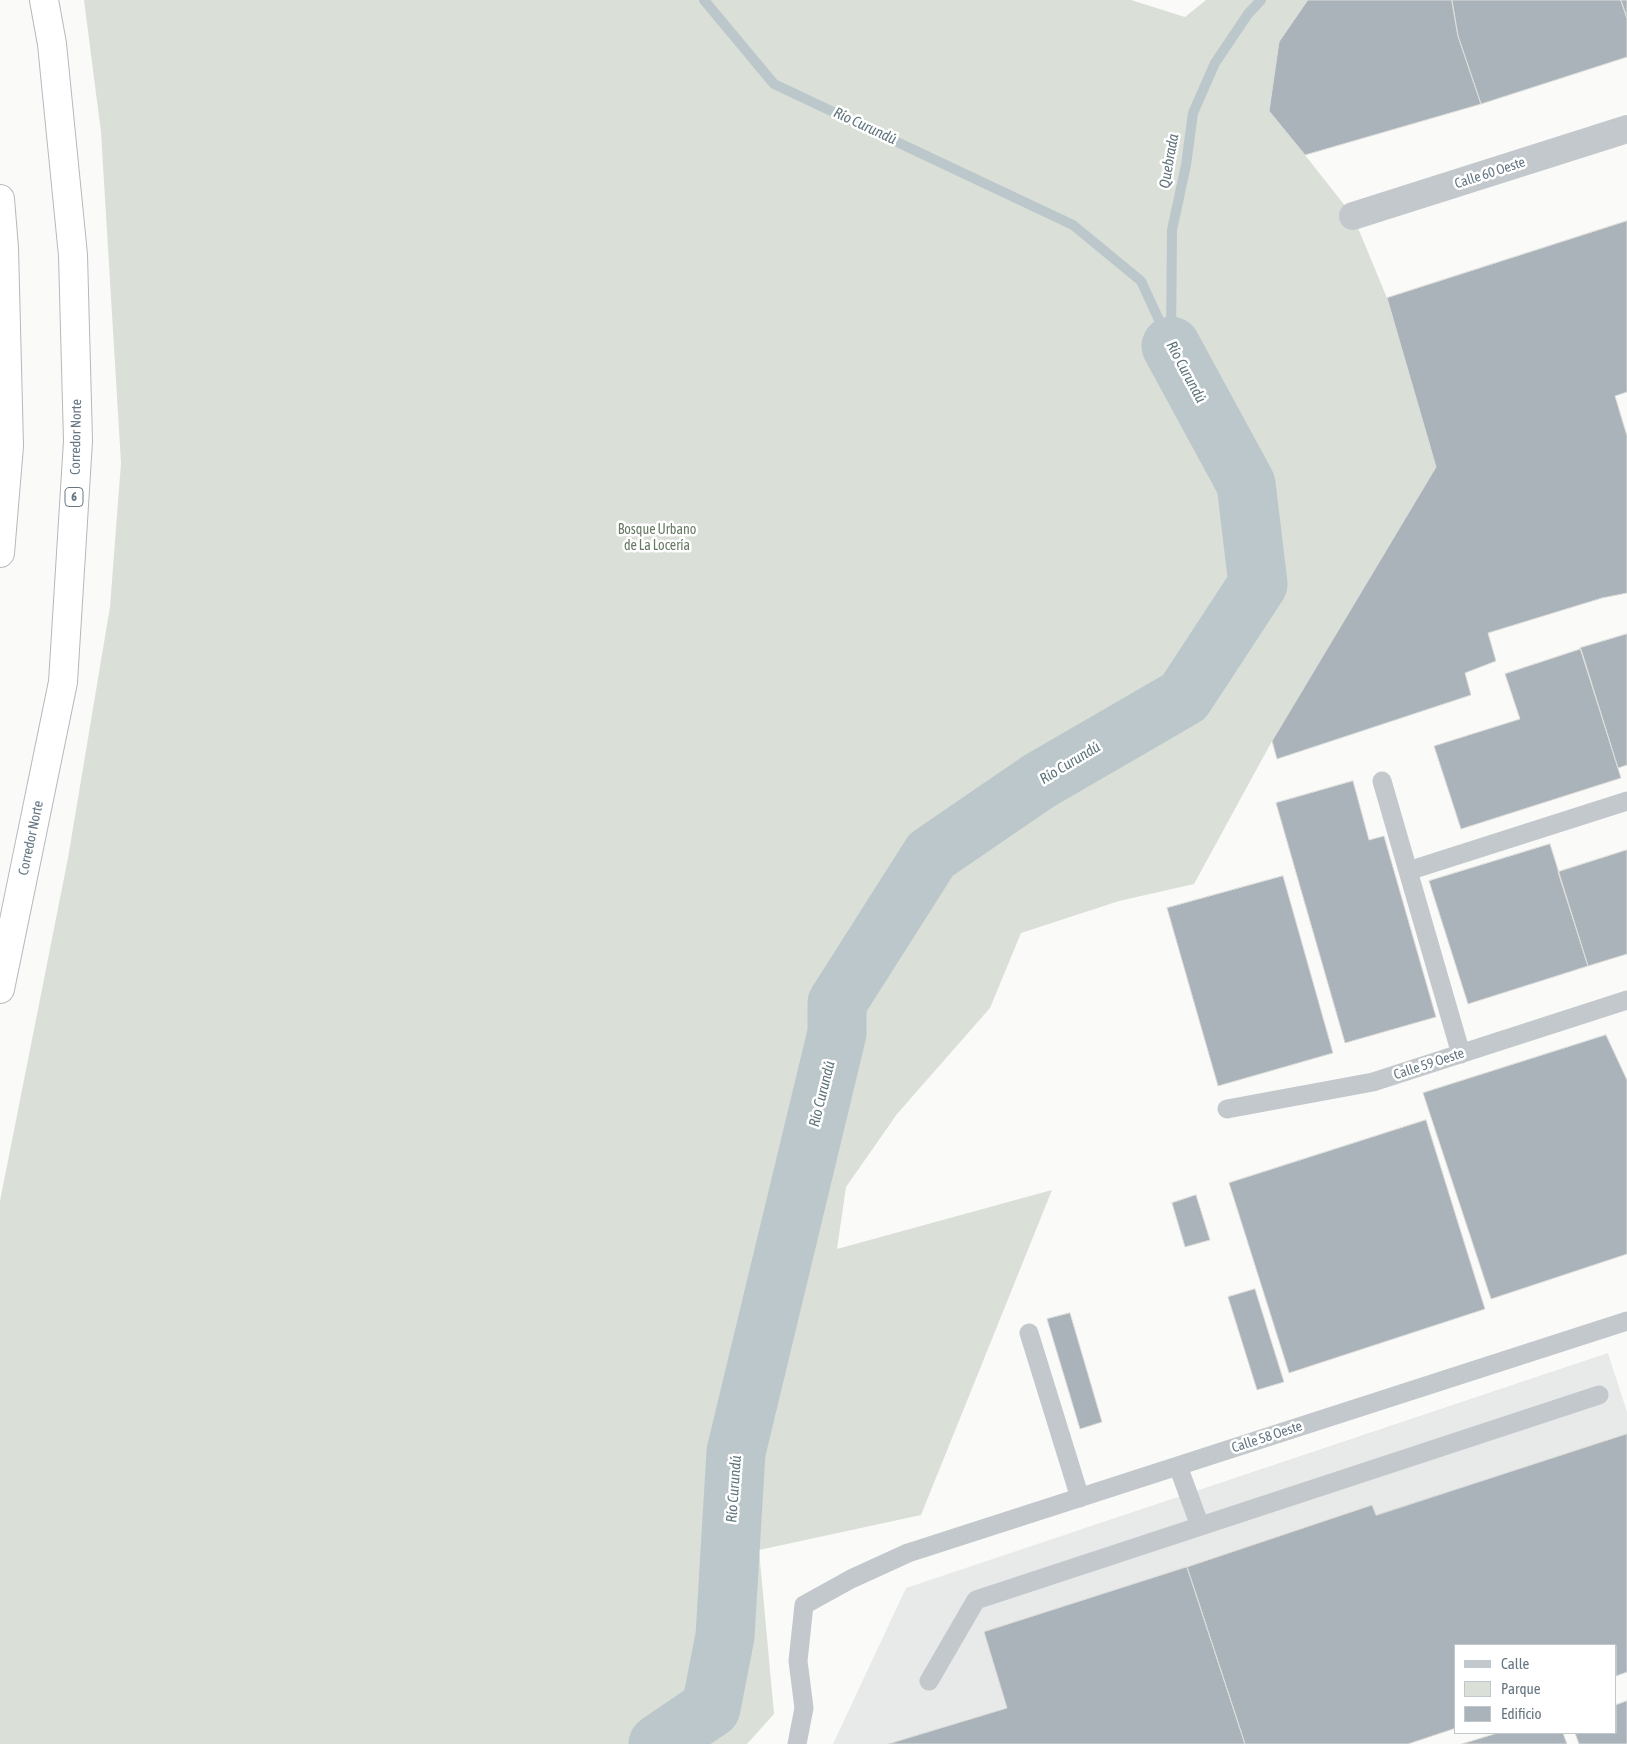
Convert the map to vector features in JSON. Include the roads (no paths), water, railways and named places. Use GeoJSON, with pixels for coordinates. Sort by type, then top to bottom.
{"type":"FeatureCollection","features":[{"type":"Feature","properties":{"kind":"highway","name":"Corredor Norte"},"geometry":{"type":"LineString","coordinates":[[0,989],[62,682],[78,441],[73,255],[52,44],[44,0]]}},
{"type":"Feature","properties":{"kind":"highway"},"geometry":{"type":"LineString","coordinates":[[0,199],[9,446],[0,553]]}},
{"type":"Feature","properties":{"kind":"street","name":"Calle 60 Oeste"},"geometry":{"type":"LineString","coordinates":[[1352,216],[1627,129]]}},
{"type":"Feature","properties":{"kind":"lane"},"geometry":{"type":"LineString","coordinates":[[1382,781],[1461,1054]]}},
{"type":"Feature","properties":{"kind":"lane"},"geometry":{"type":"LineString","coordinates":[[1408,871],[1627,801]]}},
{"type":"Feature","properties":{"kind":"lane","name":"Calle 59 Oeste"},"geometry":{"type":"LineString","coordinates":[[1227,1109],[1373,1082],[1627,1000]]}},
{"type":"Feature","properties":{"kind":"lane","name":"Calle 58 Oeste"},"geometry":{"type":"LineString","coordinates":[[797,1744],[804,1708],[798,1661],[804,1605],[851,1579],[908,1553],[1627,1321]]}},
{"type":"Feature","properties":{"kind":"lane"},"geometry":{"type":"LineString","coordinates":[[1029,1333],[1080,1498]]}},
{"type":"Feature","properties":{"kind":"lane"},"geometry":{"type":"LineString","coordinates":[[929,1682],[976,1600],[1599,1395]]}},
{"type":"Feature","properties":{"kind":"lane"},"geometry":{"type":"LineString","coordinates":[[1178,1466],[1200,1526]]}},
{"type":"Feature","properties":{"kind":"waterway","name":"Río Curundú"},"geometry":{"type":"LineString","coordinates":[[704,0],[774,84],[1073,225],[1141,281],[1171,346]]}},
{"type":"Feature","properties":{"kind":"waterway","name":"Quebrada"},"geometry":{"type":"LineString","coordinates":[[1171,342],[1172,230],[1186,165],[1193,113],[1215,63],[1248,14],[1261,0]]}},
{"type":"Feature","properties":{"kind":"waterway","name":"Río Curundú"},"geometry":{"type":"LineString","coordinates":[[658,1744],[711,1708],[725,1636],[736,1452],[837,1033],[837,1003],[931,855],[1039,781],[1184,697],[1258,584],[1246,484],[1171,346]]}},
{"type":"Feature","properties":{"kind":"park label","name":"Bosque Urbano de La Locería"},"geometry":{"type":"Point","coordinates":[657,538]}}]}
